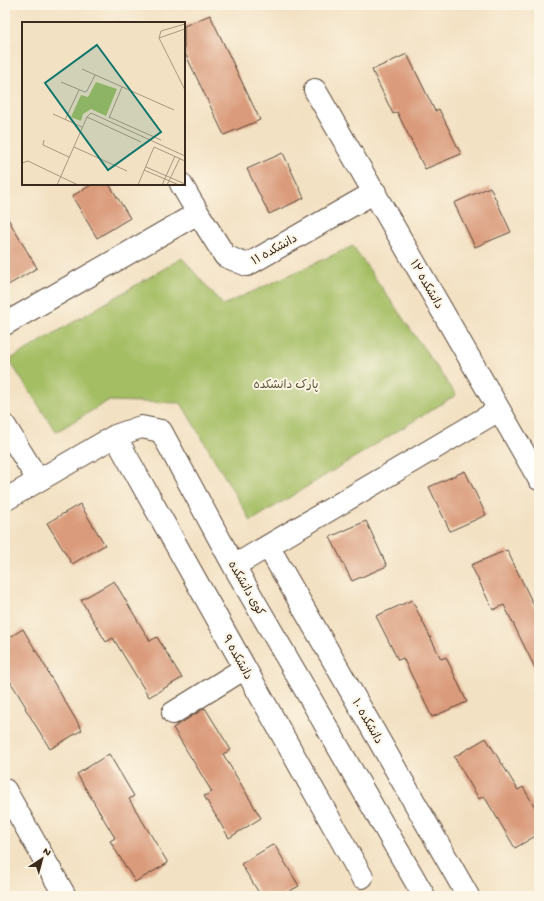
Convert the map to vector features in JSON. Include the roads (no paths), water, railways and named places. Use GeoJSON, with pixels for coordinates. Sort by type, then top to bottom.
{"type":"FeatureCollection","features":[{"type":"Feature","properties":{"kind":"street","name":"دانشکده ۱۲"},"geometry":{"type":"LineString","coordinates":[[315,90],[539,479]]}},
{"type":"Feature","properties":{"kind":"street","name":"دانشکده ۱۱"},"geometry":{"type":"LineString","coordinates":[[182,185],[225,256],[247,265],[375,192]]}},
{"type":"Feature","properties":{"kind":"street"},"geometry":{"type":"LineString","coordinates":[[5,324],[198,213]]}},
{"type":"Feature","properties":{"kind":"street"},"geometry":{"type":"LineString","coordinates":[[234,566],[500,410]]}},
{"type":"Feature","properties":{"kind":"street"},"geometry":{"type":"LineString","coordinates":[[5,426],[38,480]]}},
{"type":"Feature","properties":{"kind":"street","name":"کوی دانشکده"},"geometry":{"type":"LineString","coordinates":[[5,500],[115,436],[141,427],[161,431],[234,566],[424,896]]}},
{"type":"Feature","properties":{"kind":"street","name":"دانشکده ۹"},"geometry":{"type":"LineString","coordinates":[[115,436],[362,877]]}},
{"type":"Feature","properties":{"kind":"street","name":"دانشکده ۱۰"},"geometry":{"type":"LineString","coordinates":[[268,546],[468,896]]}},
{"type":"Feature","properties":{"kind":"street"},"geometry":{"type":"LineString","coordinates":[[173,713],[245,668]]}},
{"type":"Feature","properties":{"kind":"street"},"geometry":{"type":"LineString","coordinates":[[5,790],[65,896]]}},
{"type":"Feature","properties":{"kind":"park label","name":"پارک دانشکده"},"geometry":{"type":"Point","coordinates":[286,384]}}]}
